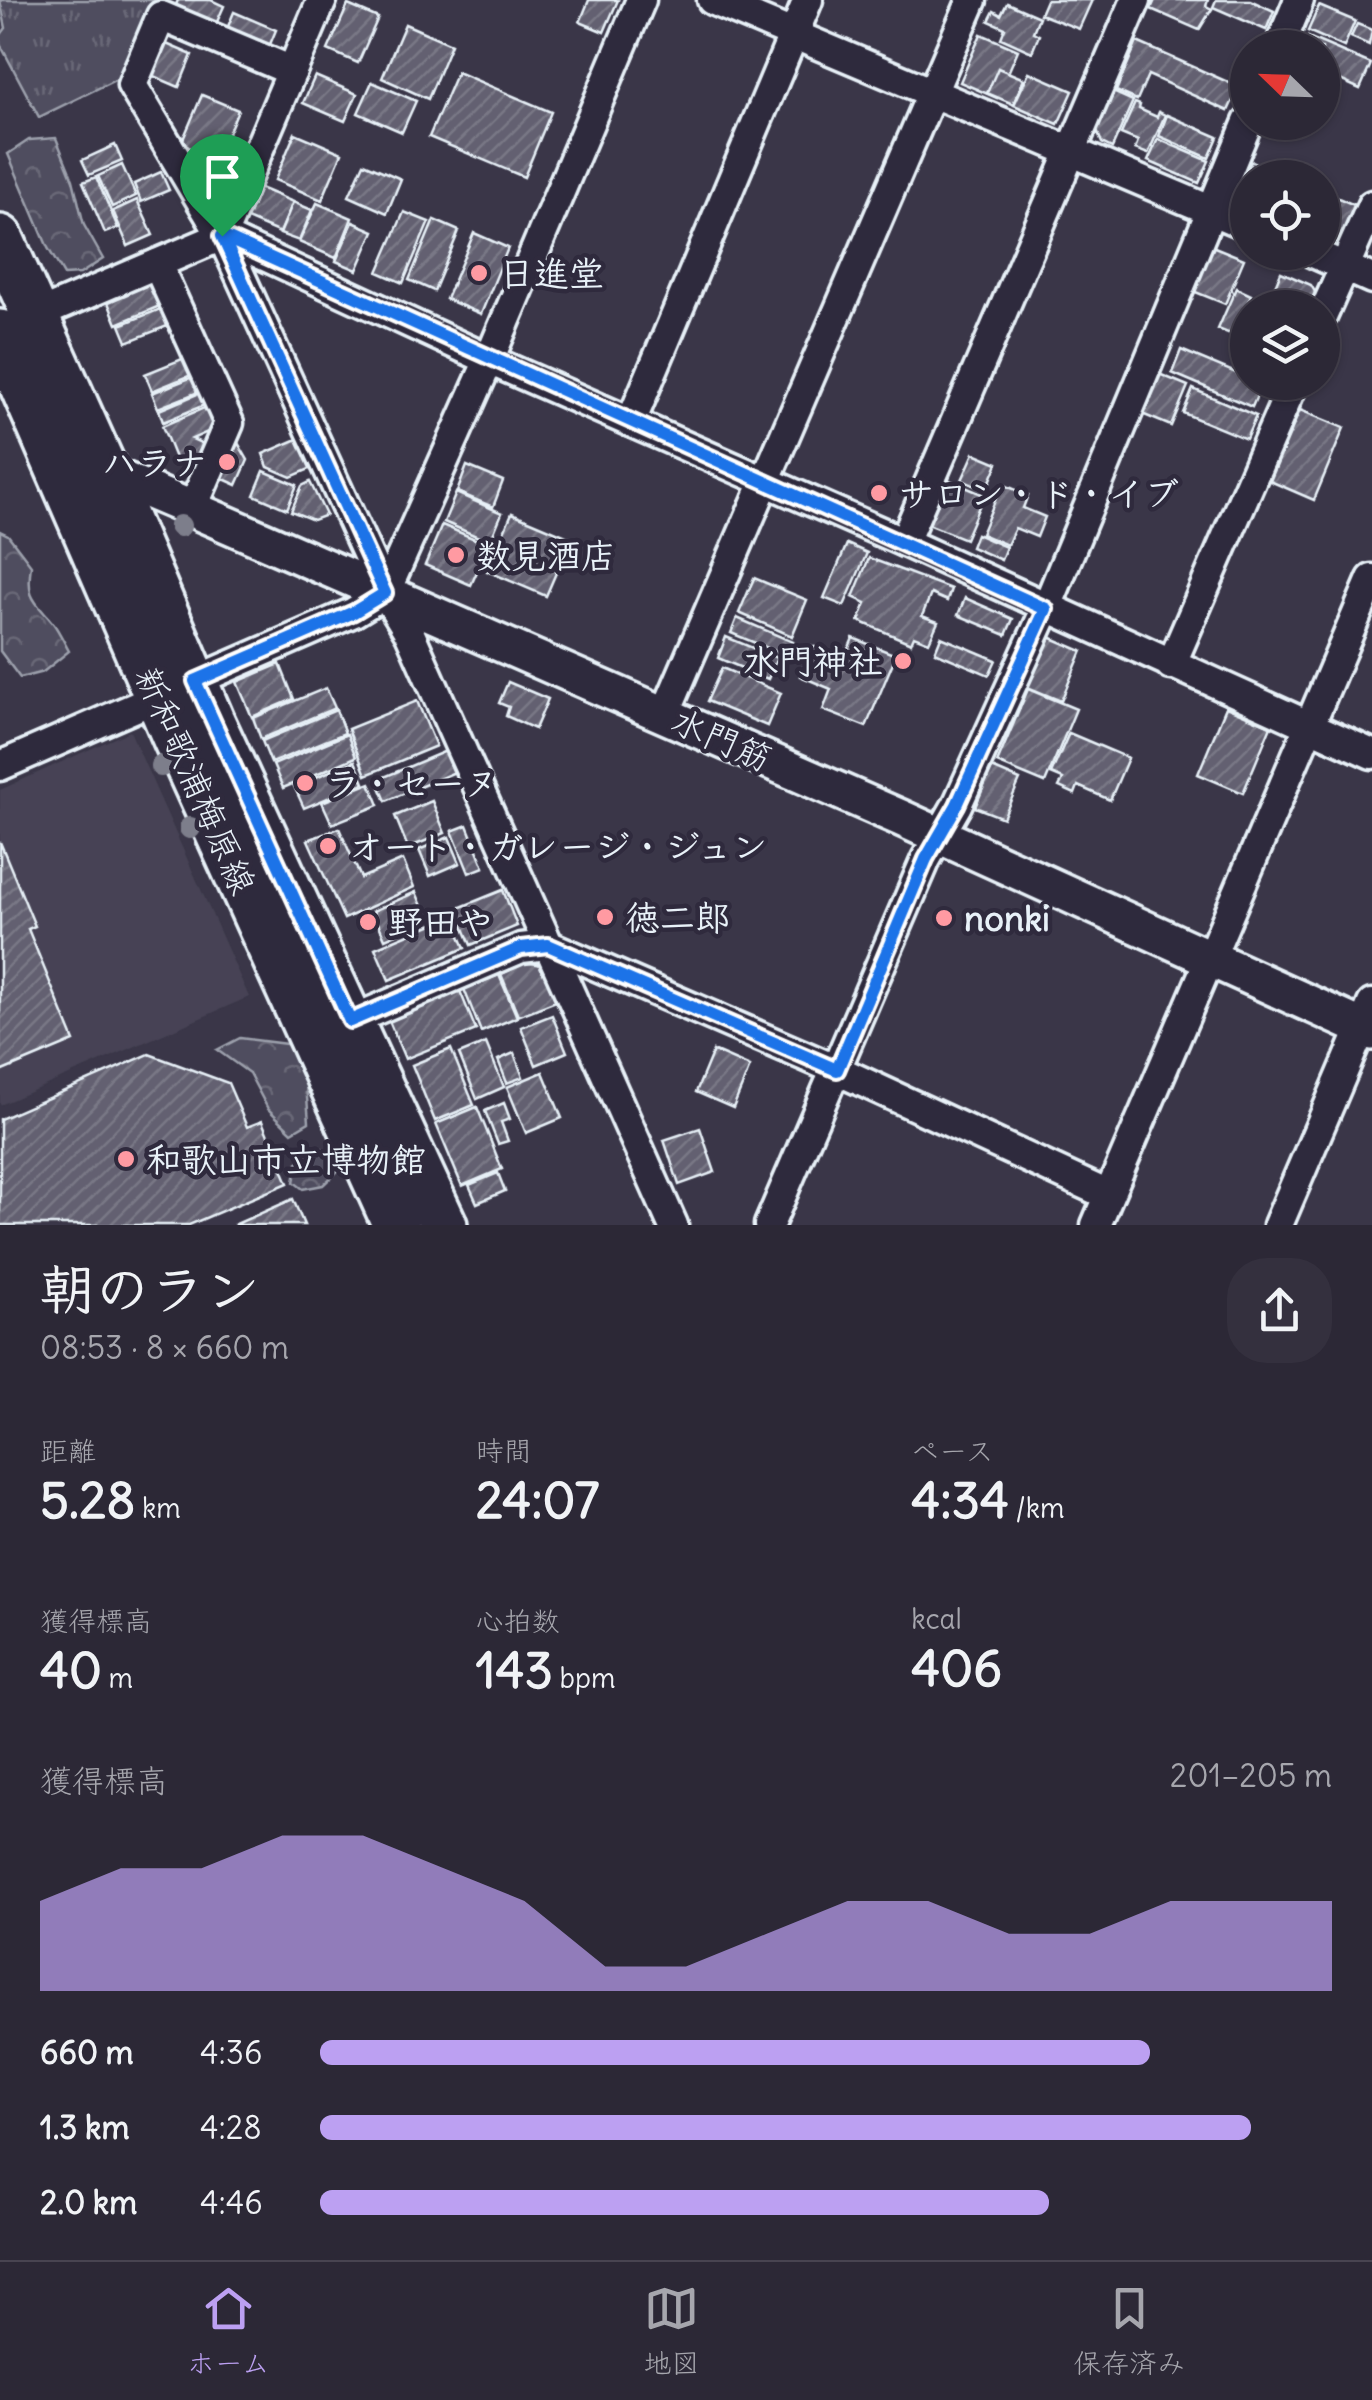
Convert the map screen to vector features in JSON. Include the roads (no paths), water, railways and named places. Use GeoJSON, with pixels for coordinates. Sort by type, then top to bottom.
{"type":"FeatureCollection","features":[{"type":"Feature","properties":{"kind":"main road","name":"新和歌浦梅原線"},"geometry":{"type":"LineString","coordinates":[[0,238],[18,325],[176,689],[396,1225]]}},
{"type":"Feature","properties":{"kind":"main road","name":"新和歌浦梅原線"},"geometry":{"type":"LineString","coordinates":[[176,689],[350,1021],[444,1225]]}},
{"type":"Feature","properties":{"kind":"street"},"geometry":{"type":"LineString","coordinates":[[18,325],[222,236],[322,0]]}},
{"type":"Feature","properties":{"kind":"street"},"geometry":{"type":"LineString","coordinates":[[0,766],[354,612],[385,593],[489,360],[641,0]]}},
{"type":"Feature","properties":{"kind":"street"},"geometry":{"type":"LineString","coordinates":[[712,0],[1230,218]]}},
{"type":"Feature","properties":{"kind":"street"},"geometry":{"type":"LineString","coordinates":[[631,422],[808,0]]}},
{"type":"Feature","properties":{"kind":"street"},"geometry":{"type":"LineString","coordinates":[[665,714],[972,0]]}},
{"type":"Feature","properties":{"kind":"street"},"geometry":{"type":"LineString","coordinates":[[904,542],[1136,0]]}},
{"type":"Feature","properties":{"kind":"street"},"geometry":{"type":"LineString","coordinates":[[1286,30],[1299,0]]}},
{"type":"Feature","properties":{"kind":"street"},"geometry":{"type":"LineString","coordinates":[[292,71],[161,16],[132,85],[222,236],[385,593],[410,634],[673,1225]]}},
{"type":"Feature","properties":{"kind":"street"},"geometry":{"type":"LineString","coordinates":[[769,1225],[926,859],[957,805],[1046,609],[1240,140]]}},
{"type":"Feature","properties":{"kind":"street"},"geometry":{"type":"LineString","coordinates":[[1334,290],[1372,205]]}},
{"type":"Feature","properties":{"kind":"street"},"geometry":{"type":"LineString","coordinates":[[222,236],[489,360],[1372,754]]}},
{"type":"Feature","properties":{"kind":"street"},"geometry":{"type":"LineString","coordinates":[[157,264],[229,423],[192,508]]}},
{"type":"Feature","properties":{"kind":"street"},"geometry":{"type":"LineString","coordinates":[[1340,265],[1372,279]]}},
{"type":"Feature","properties":{"kind":"street"},"geometry":{"type":"LineString","coordinates":[[1171,665],[1286,400]]}},
{"type":"Feature","properties":{"kind":"street","name":"水門筋"},"geometry":{"type":"LineString","coordinates":[[87,481],[192,508],[939,835],[1209,960],[1369,1022]]}},
{"type":"Feature","properties":{"kind":"street"},"geometry":{"type":"LineString","coordinates":[[1096,1225],[1372,579]]}},
{"type":"Feature","properties":{"kind":"street"},"geometry":{"type":"LineString","coordinates":[[350,1021],[521,948],[548,945],[837,1070],[1108,1195]]}},
{"type":"Feature","properties":{"kind":"street"},"geometry":{"type":"LineString","coordinates":[[1278,1225],[1369,1022]]}},
{"type":"Feature","properties":{"kind":"place","name":"日進堂"},"geometry":{"type":"Point","coordinates":[479,273]}},
{"type":"Feature","properties":{"kind":"place","name":"ハラナ"},"geometry":{"type":"Point","coordinates":[227,462]}},
{"type":"Feature","properties":{"kind":"place","name":"サロン・ド・イブ"},"geometry":{"type":"Point","coordinates":[879,493]}},
{"type":"Feature","properties":{"kind":"place","name":"数見酒店"},"geometry":{"type":"Point","coordinates":[456,555]}},
{"type":"Feature","properties":{"kind":"place","name":"水門神社"},"geometry":{"type":"Point","coordinates":[903,661]}},
{"type":"Feature","properties":{"kind":"place","name":"ラ・セーヌ"},"geometry":{"type":"Point","coordinates":[305,783]}},
{"type":"Feature","properties":{"kind":"place","name":"オート・ガレージ・ジュン"},"geometry":{"type":"Point","coordinates":[328,846]}},
{"type":"Feature","properties":{"kind":"place","name":"徳二郎"},"geometry":{"type":"Point","coordinates":[605,917]}},
{"type":"Feature","properties":{"kind":"place","name":"nonki"},"geometry":{"type":"Point","coordinates":[944,918]}},
{"type":"Feature","properties":{"kind":"place","name":"野田や"},"geometry":{"type":"Point","coordinates":[368,922]}},
{"type":"Feature","properties":{"kind":"place","name":"和歌山市立博物館"},"geometry":{"type":"Point","coordinates":[126,1159]}}]}
